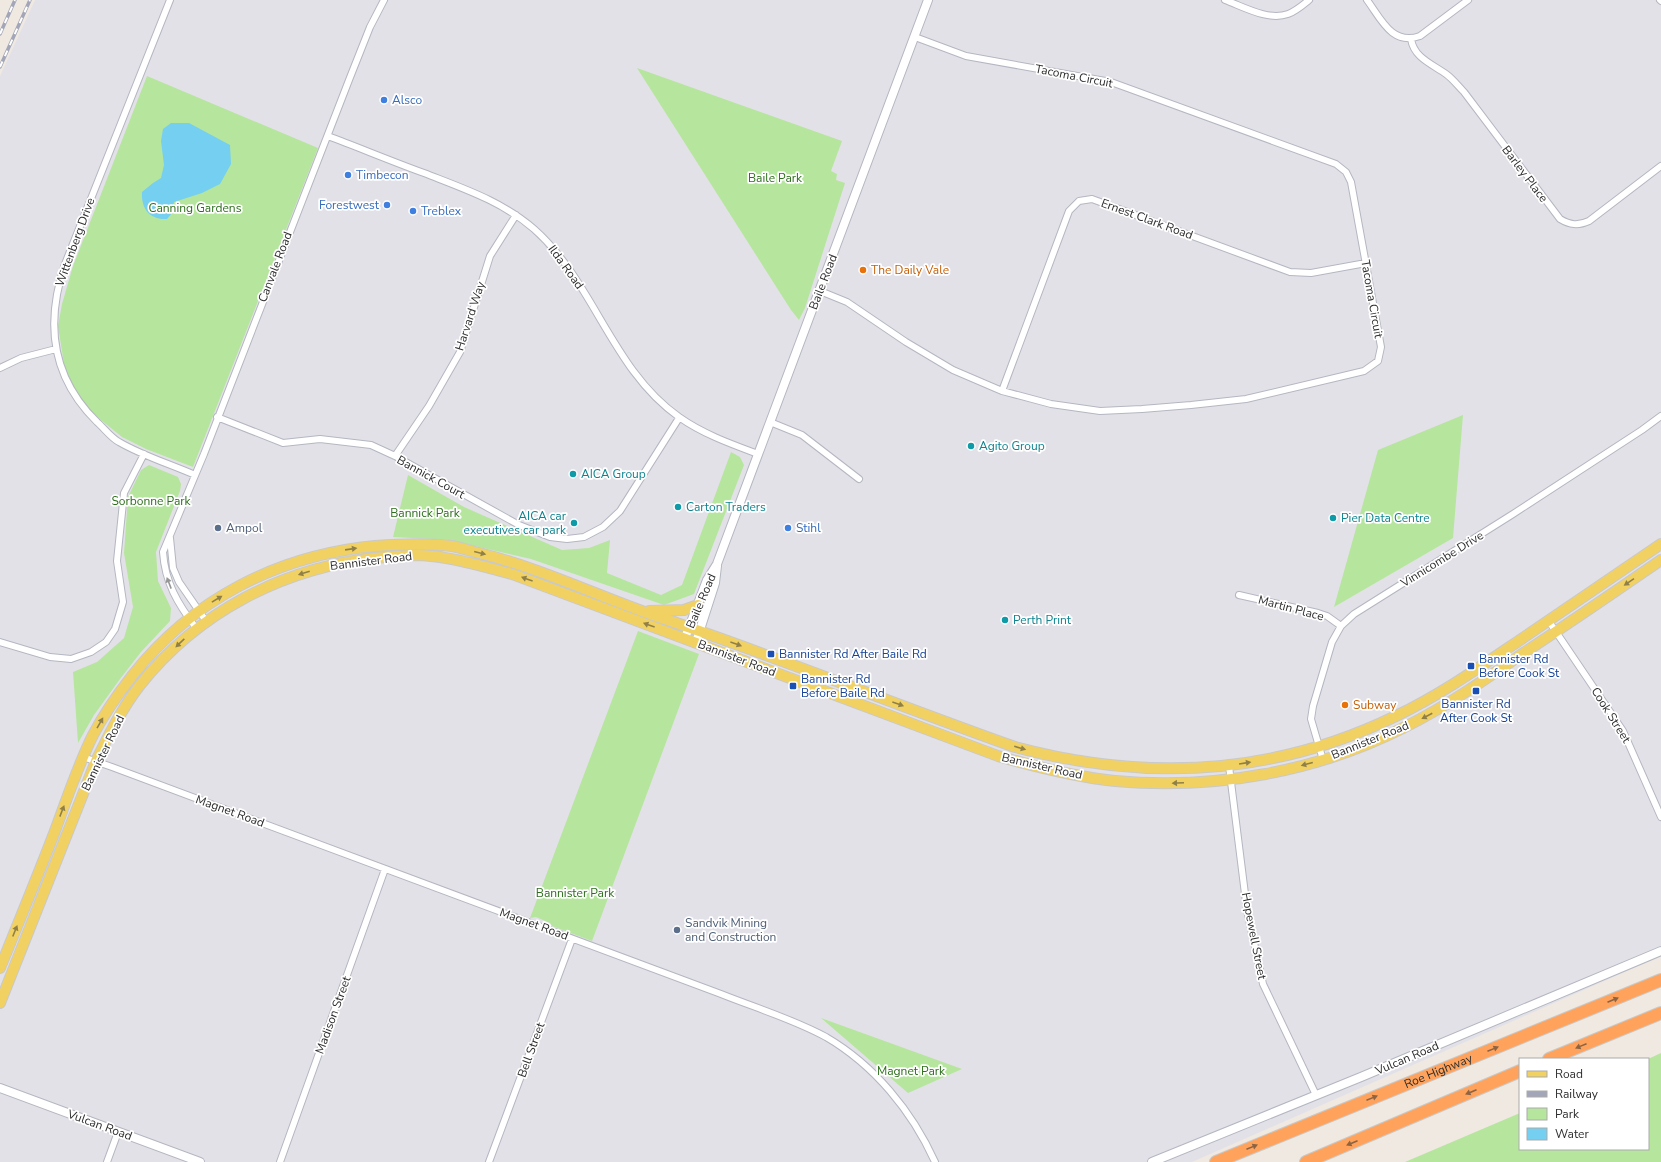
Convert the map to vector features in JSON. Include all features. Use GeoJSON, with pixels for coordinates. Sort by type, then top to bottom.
{"type":"FeatureCollection","features":[{"type":"Feature","properties":{"kind":"highway","name":"Roe Highway"},"geometry":{"type":"LineString","coordinates":[[1216,1162],[1661,980]]}},
{"type":"Feature","properties":{"kind":"highway"},"geometry":{"type":"LineString","coordinates":[[1551,1058],[1661,1013]]}},
{"type":"Feature","properties":{"kind":"highway"},"geometry":{"type":"LineString","coordinates":[[1306,1162],[1519,1071]]}},
{"type":"Feature","properties":{"kind":"main road","name":"Bannister Road"},"geometry":{"type":"LineString","coordinates":[[0,968],[83,757],[105,715],[132,676],[164,640],[199,611],[252,580],[298,562],[350,548],[390,544],[452,546],[516,562],[645,612],[700,630],[1015,747],[1044,755],[1086,763],[1167,770],[1229,766],[1261,760],[1318,746],[1376,726],[1456,682],[1661,544]]}},
{"type":"Feature","properties":{"kind":"main road","name":"Bannister Road"},"geometry":{"type":"LineString","coordinates":[[0,1003],[96,761],[115,723],[139,686],[167,655],[196,628],[247,596],[300,573],[353,560],[418,555],[450,558],[512,574],[998,756],[1029,765],[1078,775],[1113,781],[1140,783],[1197,782],[1266,774],[1323,760],[1365,745],[1404,728],[1460,696],[1661,560]]}},
{"type":"Feature","properties":{"kind":"main road"},"geometry":{"type":"LineString","coordinates":[[645,612],[684,610],[698,605]]}},
{"type":"Feature","properties":{"kind":"street","name":"Wittenberg Drive"},"geometry":{"type":"LineString","coordinates":[[170,0],[59,282],[53,321],[56,349],[62,370],[71,390],[83,409],[118,442],[195,475]]}},
{"type":"Feature","properties":{"kind":"street","name":"Canvale Road"},"geometry":{"type":"LineString","coordinates":[[196,628],[170,587],[164,569],[163,552],[195,475],[370,27],[384,0]]}},
{"type":"Feature","properties":{"kind":"street","name":"Baile Road"},"geometry":{"type":"LineString","coordinates":[[685,638],[707,580],[717,564],[928,0]]}},
{"type":"Feature","properties":{"kind":"street"},"geometry":{"type":"LineString","coordinates":[[1225,0],[1272,16],[1289,14],[1309,0]]}},
{"type":"Feature","properties":{"kind":"street"},"geometry":{"type":"LineString","coordinates":[[1367,0],[1392,33],[1400,38],[1411,39],[1420,36],[1468,0]]}},
{"type":"Feature","properties":{"kind":"street","name":"Tacoma Circuit"},"geometry":{"type":"LineString","coordinates":[[820,291],[847,302],[906,342],[953,370],[1002,391],[1051,404],[1100,411],[1142,409],[1246,399],[1364,371],[1378,361],[1381,347],[1351,182],[1346,172],[1336,164],[1111,82],[966,56],[915,37]]}},
{"type":"Feature","properties":{"kind":"street","name":"Barley Place"},"geometry":{"type":"LineString","coordinates":[[1411,39],[1416,52],[1422,60],[1447,75],[1464,92],[1560,219],[1567,224],[1575,225],[1589,221],[1661,166]]}},
{"type":"Feature","properties":{"kind":"street","name":"Ilda Road"},"geometry":{"type":"LineString","coordinates":[[328,136],[476,194],[516,215],[550,245],[574,276],[629,366],[653,395],[679,418],[714,437],[758,454]]}},
{"type":"Feature","properties":{"kind":"street","name":"Ernest Clark Road"},"geometry":{"type":"LineString","coordinates":[[1002,391],[1069,211],[1079,201],[1092,199],[1290,272],[1311,274],[1366,263]]}},
{"type":"Feature","properties":{"kind":"street","name":"Harvard Way"},"geometry":{"type":"LineString","coordinates":[[395,456],[429,406],[460,352],[490,256],[516,215]]}},
{"type":"Feature","properties":{"kind":"street"},"geometry":{"type":"LineString","coordinates":[[0,368],[21,358],[56,349]]}},
{"type":"Feature","properties":{"kind":"street","name":"Vinnicombe Drive"},"geometry":{"type":"LineString","coordinates":[[1323,760],[1311,719],[1313,706],[1332,642],[1341,626],[1354,614],[1514,514],[1661,416]]}},
{"type":"Feature","properties":{"kind":"street","name":"Bannick Court"},"geometry":{"type":"LineString","coordinates":[[217,417],[283,443],[320,439],[359,442],[371,445],[395,456],[519,525],[550,537],[567,539],[584,537],[603,527],[620,511],[679,418]]}},
{"type":"Feature","properties":{"kind":"street"},"geometry":{"type":"LineString","coordinates":[[770,422],[802,435],[859,480]]}},
{"type":"Feature","properties":{"kind":"street"},"geometry":{"type":"LineString","coordinates":[[0,642],[50,657],[71,659],[91,652],[106,642],[115,628],[123,602],[117,561],[124,493],[144,454]]}},
{"type":"Feature","properties":{"kind":"street","name":"Canvale Road"},"geometry":{"type":"LineString","coordinates":[[170,536],[173,568],[179,582],[206,621]]}},
{"type":"Feature","properties":{"kind":"street","name":"Baile Road"},"geometry":{"type":"LineString","coordinates":[[696,642],[715,583],[717,564]]}},
{"type":"Feature","properties":{"kind":"street","name":"Martin Place"},"geometry":{"type":"LineString","coordinates":[[1239,595],[1318,613],[1327,616],[1341,626]]}},
{"type":"Feature","properties":{"kind":"street","name":"Cook Street"},"geometry":{"type":"LineString","coordinates":[[1548,620],[1623,731],[1661,817]]}},
{"type":"Feature","properties":{"kind":"street","name":"Magnet Road"},"geometry":{"type":"LineString","coordinates":[[83,757],[721,994],[797,1024],[825,1037],[858,1060],[883,1083],[902,1106],[916,1127],[935,1162]]}},
{"type":"Feature","properties":{"kind":"street","name":"Hopewell Street"},"geometry":{"type":"LineString","coordinates":[[1229,766],[1247,910],[1263,984],[1316,1095]]}},
{"type":"Feature","properties":{"kind":"street","name":"Madison Street"},"geometry":{"type":"LineString","coordinates":[[280,1162],[385,869]]}},
{"type":"Feature","properties":{"kind":"street","name":"Bell Street"},"geometry":{"type":"LineString","coordinates":[[489,1162],[572,939]]}},
{"type":"Feature","properties":{"kind":"street","name":"Vulcan Road"},"geometry":{"type":"LineString","coordinates":[[1152,1162],[1661,951]]}},
{"type":"Feature","properties":{"kind":"street","name":"Vulcan Road"},"geometry":{"type":"LineString","coordinates":[[0,1088],[200,1162]]}},
{"type":"Feature","properties":{"kind":"street"},"geometry":{"type":"LineString","coordinates":[[107,1162],[118,1132]]}},
{"type":"Feature","properties":{"kind":"shaded area"},"geometry":{"type":"Polygon","coordinates":[[[35,0],[1661,0],[1661,956],[1192,1162],[0,1162],[0,76],[35,0]]]}},
{"type":"Feature","properties":{"kind":"green space","name":"Baile Park"},"geometry":{"type":"Polygon","coordinates":[[[637,68],[842,141],[831,171],[837,174],[836,180],[845,183],[805,308],[799,320],[791,310],[637,68]]]}},
{"type":"Feature","properties":{"kind":"green space","name":"Canning Gardens"},"geometry":{"type":"Polygon","coordinates":[[[147,76],[318,148],[193,467],[146,449],[122,437],[85,407],[65,370],[58,326],[62,304],[73,266],[147,76]]]}},
{"type":"Feature","properties":{"kind":"green space"},"geometry":{"type":"Polygon","coordinates":[[[1463,415],[1453,538],[1334,607],[1378,450],[1463,415]]]}},
{"type":"Feature","properties":{"kind":"green space","name":"Bannick Park"},"geometry":{"type":"Polygon","coordinates":[[[731,452],[740,457],[744,465],[694,594],[664,605],[531,559],[449,540],[393,537],[408,475],[464,507],[562,550],[589,548],[610,540],[607,573],[661,595],[682,585],[731,452]]]}},
{"type":"Feature","properties":{"kind":"green space","name":"Sorbonne Park"},"geometry":{"type":"Polygon","coordinates":[[[149,465],[178,477],[181,484],[180,491],[156,552],[158,581],[171,608],[170,621],[141,652],[120,679],[94,715],[78,743],[73,672],[97,662],[124,638],[133,607],[124,553],[128,497],[141,470],[149,465]]]}},
{"type":"Feature","properties":{"kind":"green space","name":"Bannister Park"},"geometry":{"type":"Polygon","coordinates":[[[638,631],[699,654],[592,941],[552,926],[550,923],[536,917],[530,918],[638,631]]]}},
{"type":"Feature","properties":{"kind":"green space","name":"Magnet Park"},"geometry":{"type":"Polygon","coordinates":[[[821,1018],[962,1069],[908,1093],[821,1018]]]}},
{"type":"Feature","properties":{"kind":"green space"},"geometry":{"type":"Polygon","coordinates":[[[1661,1053],[1661,1162],[1405,1162],[1519,1113],[1519,1150],[1649,1150],[1649,1059],[1661,1053]]]}},
{"type":"Feature","properties":{"kind":"water"},"geometry":{"type":"Polygon","coordinates":[[[171,123],[189,123],[230,145],[231,164],[220,184],[202,193],[174,202],[172,213],[167,219],[161,219],[151,215],[145,208],[143,204],[142,192],[161,178],[164,165],[161,141],[163,129],[171,123]]]}},
{"type":"Feature","properties":{"kind":"railway"},"geometry":{"type":"LineString","coordinates":[[0,34],[15,0]]}},
{"type":"Feature","properties":{"kind":"railway"},"geometry":{"type":"LineString","coordinates":[[0,67],[30,0]]}},
{"type":"Feature","properties":{"kind":"place","name":"Alsco"},"geometry":{"type":"Point","coordinates":[384,100]}},
{"type":"Feature","properties":{"kind":"place","name":"Timbecon"},"geometry":{"type":"Point","coordinates":[348,175]}},
{"type":"Feature","properties":{"kind":"place","name":"Forestwest"},"geometry":{"type":"Point","coordinates":[387,205]}},
{"type":"Feature","properties":{"kind":"place","name":"Treblex"},"geometry":{"type":"Point","coordinates":[413,211]}},
{"type":"Feature","properties":{"kind":"place","name":"The Daily Vale"},"geometry":{"type":"Point","coordinates":[863,270]}},
{"type":"Feature","properties":{"kind":"place","name":"Agito Group"},"geometry":{"type":"Point","coordinates":[971,446]}},
{"type":"Feature","properties":{"kind":"place","name":"AICA Group"},"geometry":{"type":"Point","coordinates":[573,474]}},
{"type":"Feature","properties":{"kind":"place","name":"Carton Traders"},"geometry":{"type":"Point","coordinates":[678,507]}},
{"type":"Feature","properties":{"kind":"place","name":"Pier Data Centre"},"geometry":{"type":"Point","coordinates":[1333,518]}},
{"type":"Feature","properties":{"kind":"place","name":"AICA car executives car park"},"geometry":{"type":"Point","coordinates":[574,523]}},
{"type":"Feature","properties":{"kind":"place","name":"Ampol"},"geometry":{"type":"Point","coordinates":[218,528]}},
{"type":"Feature","properties":{"kind":"place","name":"Stihl"},"geometry":{"type":"Point","coordinates":[788,528]}},
{"type":"Feature","properties":{"kind":"place","name":"Perth Print"},"geometry":{"type":"Point","coordinates":[1005,620]}},
{"type":"Feature","properties":{"kind":"place","name":"Bannister Rd After Baile Rd"},"geometry":{"type":"Point","coordinates":[771,654]}},
{"type":"Feature","properties":{"kind":"place","name":"Bannister Rd Before Cook St"},"geometry":{"type":"Point","coordinates":[1471,666]}},
{"type":"Feature","properties":{"kind":"place","name":"Bannister Rd Before Baile Rd"},"geometry":{"type":"Point","coordinates":[793,686]}},
{"type":"Feature","properties":{"kind":"place","name":"Bannister Rd After Cook St"},"geometry":{"type":"Point","coordinates":[1476,691]}},
{"type":"Feature","properties":{"kind":"place","name":"Subway"},"geometry":{"type":"Point","coordinates":[1345,705]}},
{"type":"Feature","properties":{"kind":"place","name":"Sandvik Mining and Construction"},"geometry":{"type":"Point","coordinates":[677,930]}}]}
